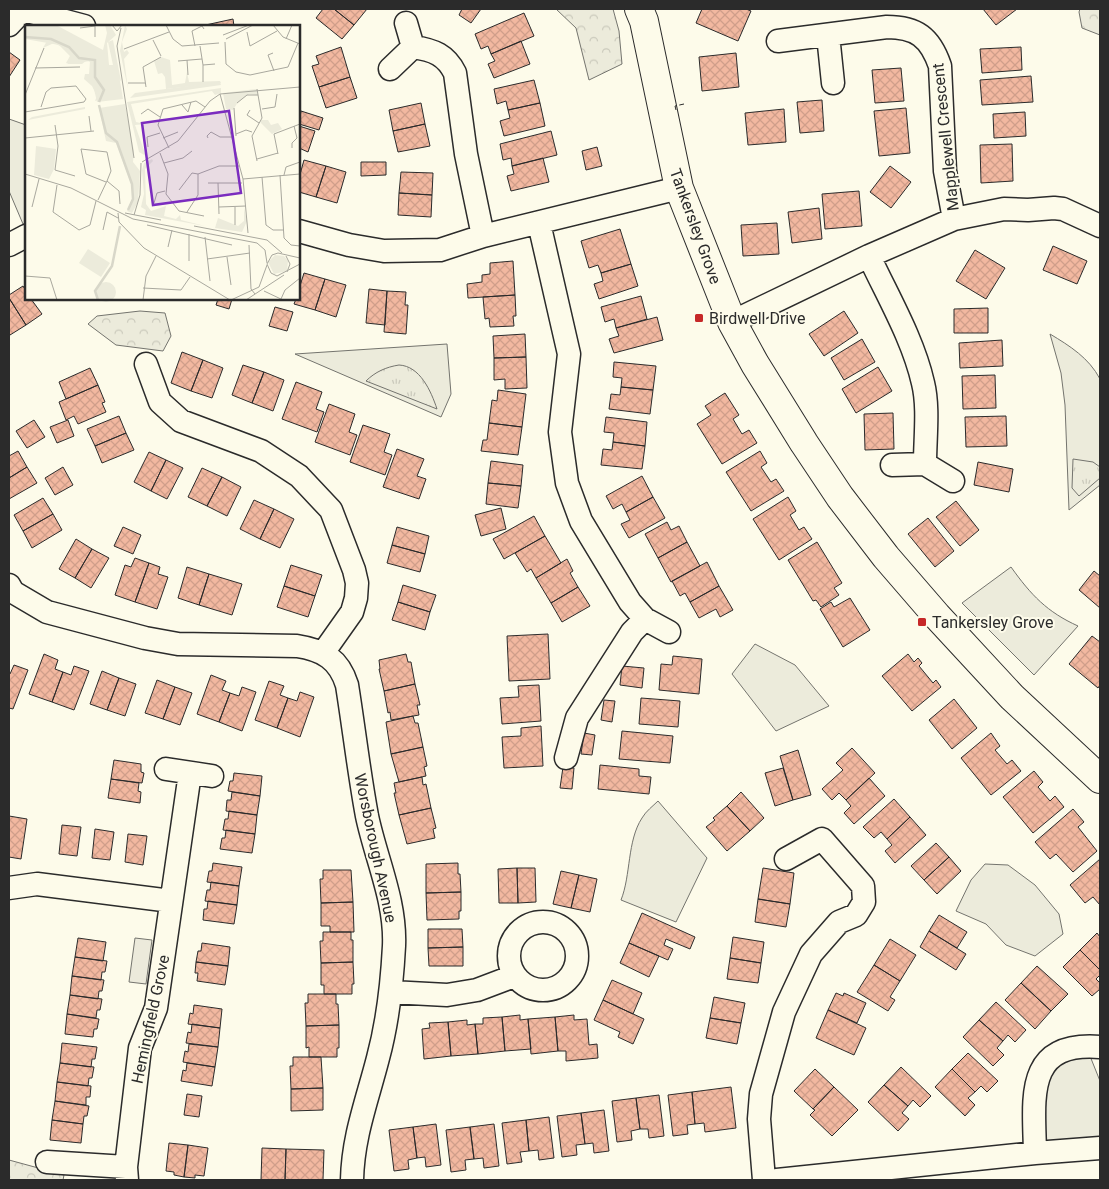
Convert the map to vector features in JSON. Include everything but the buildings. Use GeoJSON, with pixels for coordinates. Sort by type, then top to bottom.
{"type":"FeatureCollection","features":[{"type":"Feature","properties":{"kind":"street","name":"Tankersley Grove"},"geometry":{"type":"LineString","coordinates":[[643,13],[679,188],[732,322],[755,364],[840,497],[886,557],[940,620],[1012,697],[1100,778]]}},
{"type":"Feature","properties":{"kind":"street"},"geometry":{"type":"LineString","coordinates":[[19,14],[79,25]]}},
{"type":"Feature","properties":{"kind":"street"},"geometry":{"type":"LineString","coordinates":[[406,22],[413,47]]}},
{"type":"Feature","properties":{"kind":"street","name":"Mapplewell Crescent"},"geometry":{"type":"LineString","coordinates":[[778,41],[900,27],[912,30],[930,44],[940,66],[945,171],[954,219]]}},
{"type":"Feature","properties":{"kind":"street"},"geometry":{"type":"LineString","coordinates":[[828,35],[833,83]]}},
{"type":"Feature","properties":{"kind":"street"},"geometry":{"type":"LineString","coordinates":[[390,69],[413,47],[426,48],[439,54],[450,63],[455,73],[466,154],[483,236]]}},
{"type":"Feature","properties":{"kind":"street"},"geometry":{"type":"LineString","coordinates":[[300,231],[349,245],[384,251],[440,250],[483,236],[679,188]]}},
{"type":"Feature","properties":{"kind":"street","name":"Mapplewell Crescent"},"geometry":{"type":"LineString","coordinates":[[732,322],[869,256],[954,219],[1004,208],[1028,210],[1054,208],[1063,209],[1100,226]]}},
{"type":"Feature","properties":{"kind":"street"},"geometry":{"type":"LineString","coordinates":[[539,223],[569,354],[560,432],[566,483],[581,521],[630,602],[645,619],[669,632]]}},
{"type":"Feature","properties":{"kind":"street"},"geometry":{"type":"LineString","coordinates":[[9,245],[25,237]]}},
{"type":"Feature","properties":{"kind":"street"},"geometry":{"type":"LineString","coordinates":[[869,256],[913,350],[924,384],[926,418],[925,464]]}},
{"type":"Feature","properties":{"kind":"street"},"geometry":{"type":"LineString","coordinates":[[146,364],[160,402],[181,421],[261,451],[300,476],[331,510],[354,570],[357,583],[356,598],[352,612],[323,653]]}},
{"type":"Feature","properties":{"kind":"street"},"geometry":{"type":"LineString","coordinates":[[892,465],[925,464],[953,481]]}},
{"type":"Feature","properties":{"kind":"street","name":"Worsborough Avenue"},"geometry":{"type":"LineString","coordinates":[[9,585],[13,592],[47,612],[145,638],[178,644],[297,646],[312,648],[334,661],[343,672],[347,685],[368,817],[391,903],[394,943],[391,992],[386,1024],[358,1124],[352,1180]]}},
{"type":"Feature","properties":{"kind":"street"},"geometry":{"type":"LineString","coordinates":[[566,758],[577,718],[632,632],[645,619]]}},
{"type":"Feature","properties":{"kind":"street"},"geometry":{"type":"LineString","coordinates":[[166,769],[212,776]]}},
{"type":"Feature","properties":{"kind":"street","name":"Hemingfield Grove"},"geometry":{"type":"LineString","coordinates":[[47,1162],[126,1174],[140,1048],[156,1008],[190,773]]}},
{"type":"Feature","properties":{"kind":"street"},"geometry":{"type":"LineString","coordinates":[[764,1180],[759,1119],[761,1094],[784,1012],[811,954],[839,922],[856,915],[864,902],[863,886],[822,839],[786,859]]}},
{"type":"Feature","properties":{"kind":"street"},"geometry":{"type":"LineString","coordinates":[[9,888],[37,884],[171,901]]}},
{"type":"Feature","properties":{"kind":"street"},"geometry":{"type":"LineString","coordinates":[[391,992],[447,995],[477,990],[514,976]]}},
{"type":"Feature","properties":{"kind":"street"},"geometry":{"type":"LineString","coordinates":[[1035,1153],[1035,1093],[1037,1078],[1043,1067],[1050,1058],[1060,1051],[1086,1046],[1100,1047]]}},
{"type":"Feature","properties":{"kind":"street"},"geometry":{"type":"LineString","coordinates":[[777,1180],[1100,1148]]}},
{"type":"Feature","properties":{"kind":"green space"},"geometry":{"type":"Polygon","coordinates":[[[556,9],[613,9],[619,31],[622,64],[589,80],[576,28],[556,9]]]}},
{"type":"Feature","properties":{"kind":"green space"},"geometry":{"type":"Polygon","coordinates":[[[1080,9],[1100,9],[1100,35],[1082,28],[1080,9]]]}},
{"type":"Feature","properties":{"kind":"green space"},"geometry":{"type":"Polygon","coordinates":[[[9,119],[25,125],[25,223],[23,224],[9,191],[9,119]]]}},
{"type":"Feature","properties":{"kind":"green space"},"geometry":{"type":"Polygon","coordinates":[[[140,311],[165,313],[171,336],[163,351],[116,345],[88,324],[97,316],[140,311]]]}},
{"type":"Feature","properties":{"kind":"green space"},"geometry":{"type":"Polygon","coordinates":[[[1050,334],[1085,359],[1100,379],[1100,485],[1069,510],[1065,405],[1061,373],[1050,334]]]}},
{"type":"Feature","properties":{"kind":"green space"},"geometry":{"type":"Polygon","coordinates":[[[447,344],[451,394],[441,417],[295,354],[447,344]]]}},
{"type":"Feature","properties":{"kind":"green space"},"geometry":{"type":"Polygon","coordinates":[[[399,365],[406,366],[419,375],[428,387],[437,409],[366,381],[381,370],[399,365]]]}},
{"type":"Feature","properties":{"kind":"green space"},"geometry":{"type":"Polygon","coordinates":[[[1073,459],[1093,462],[1100,467],[1100,478],[1079,496],[1072,488],[1073,459]]]}},
{"type":"Feature","properties":{"kind":"green space"},"geometry":{"type":"Polygon","coordinates":[[[1011,567],[1040,602],[1057,615],[1078,626],[1034,675],[962,603],[1011,567]]]}},
{"type":"Feature","properties":{"kind":"green space"},"geometry":{"type":"Polygon","coordinates":[[[755,644],[795,665],[829,706],[776,731],[732,674],[755,644]]]}},
{"type":"Feature","properties":{"kind":"green space"},"geometry":{"type":"Polygon","coordinates":[[[658,801],[707,858],[676,922],[621,900],[631,847],[637,827],[645,813],[658,801]]]}},
{"type":"Feature","properties":{"kind":"green space"},"geometry":{"type":"Polygon","coordinates":[[[985,864],[1008,865],[1035,885],[1059,914],[1063,934],[1035,956],[1006,945],[986,924],[956,911],[971,880],[985,864]]]}},
{"type":"Feature","properties":{"kind":"green space"},"geometry":{"type":"Polygon","coordinates":[[[1086,1046],[1100,1081],[1100,1139],[1039,1143],[1037,1078],[1086,1046]]]}},
{"type":"Feature","properties":{"kind":"green space"},"geometry":{"type":"Polygon","coordinates":[[[9,1160],[64,1175],[63,1180],[9,1180],[9,1160]]]}},
{"type":"Feature","properties":{"kind":"shaded area"},"geometry":{"type":"Polygon","coordinates":[[[135,938],[152,940],[146,984],[129,982],[135,938]]]}},
{"type":"Feature","properties":{"kind":"fence"},"geometry":{"type":"LineString","coordinates":[[676,110],[675,106],[684,104]]}},
{"type":"Feature","properties":{"kind":"place","name":"Birdwell Drive"},"geometry":{"type":"Point","coordinates":[699,318]}},
{"type":"Feature","properties":{"kind":"place","name":"Tankersley Grove"},"geometry":{"type":"Point","coordinates":[922,622]}}]}
